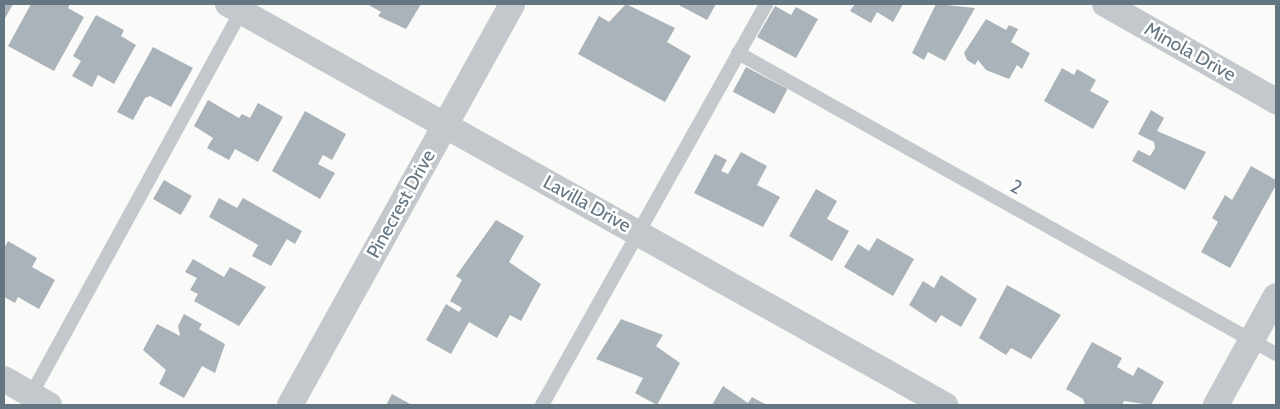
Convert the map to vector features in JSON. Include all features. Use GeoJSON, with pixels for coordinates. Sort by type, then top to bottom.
{"type":"FeatureCollection","features":[{"type":"Feature","properties":{"kind":"street","name":"Pinecrest Drive"},"geometry":{"type":"LineString","coordinates":[[290,405],[512,4]]}},
{"type":"Feature","properties":{"kind":"street","name":"Minola Drive"},"geometry":{"type":"LineString","coordinates":[[1105,4],[1276,101]]}},
{"type":"Feature","properties":{"kind":"street","name":"Lavilla Drive"},"geometry":{"type":"LineString","coordinates":[[235,7],[945,405]]}},
{"type":"Feature","properties":{"kind":"street"},"geometry":{"type":"LineString","coordinates":[[1216,405],[1276,296]]}},
{"type":"Feature","properties":{"kind":"street"},"geometry":{"type":"LineString","coordinates":[[4,379],[40,400]]}},
{"type":"Feature","properties":{"kind":"lane"},"geometry":{"type":"LineString","coordinates":[[542,405],[766,4]]}},
{"type":"Feature","properties":{"kind":"lane"},"geometry":{"type":"LineString","coordinates":[[40,400],[235,7]]}},
{"type":"Feature","properties":{"kind":"lane","name":"2"},"geometry":{"type":"LineString","coordinates":[[738,54],[1276,354]]}},
{"type":"Feature","properties":{"kind":"building"},"geometry":{"type":"Polygon","coordinates":[[[4,4],[13,4],[4,20],[4,4]]]}},
{"type":"Feature","properties":{"kind":"building"},"geometry":{"type":"Polygon","coordinates":[[[31,4],[70,4],[68,8],[84,17],[54,71],[8,46],[31,4]]]}},
{"type":"Feature","properties":{"kind":"building"},"geometry":{"type":"Polygon","coordinates":[[[367,4],[421,4],[406,29],[378,16],[381,12],[367,4]]]}},
{"type":"Feature","properties":{"kind":"building"},"geometry":{"type":"Polygon","coordinates":[[[626,4],[675,28],[667,42],[691,56],[665,102],[578,54],[599,16],[609,22],[626,4]]]}},
{"type":"Feature","properties":{"kind":"building"},"geometry":{"type":"Polygon","coordinates":[[[677,4],[716,4],[707,20],[677,4]]]}},
{"type":"Feature","properties":{"kind":"building"},"geometry":{"type":"Polygon","coordinates":[[[855,4],[903,4],[893,22],[877,12],[871,23],[850,11],[855,4]]]}},
{"type":"Feature","properties":{"kind":"building"},"geometry":{"type":"Polygon","coordinates":[[[936,4],[975,8],[945,61],[928,52],[924,60],[912,53],[936,4]]]}},
{"type":"Feature","properties":{"kind":"building"},"geometry":{"type":"Polygon","coordinates":[[[775,6],[791,15],[796,7],[818,19],[796,58],[757,37],[775,6]]]}},
{"type":"Feature","properties":{"kind":"building"},"geometry":{"type":"Polygon","coordinates":[[[96,15],[124,30],[121,36],[136,45],[114,84],[98,75],[92,87],[72,76],[81,61],[73,56],[96,15]]]}},
{"type":"Feature","properties":{"kind":"building"},"geometry":{"type":"Polygon","coordinates":[[[986,19],[1006,30],[1009,25],[1018,29],[1011,42],[1030,53],[1022,69],[1017,65],[1009,79],[986,70],[978,60],[975,65],[967,60],[964,53],[986,19]]]}},
{"type":"Feature","properties":{"kind":"building"},"geometry":{"type":"Polygon","coordinates":[[[153,47],[193,68],[171,107],[150,96],[145,98],[133,120],[117,112],[153,47]]]}},
{"type":"Feature","properties":{"kind":"building"},"geometry":{"type":"Polygon","coordinates":[[[746,67],[787,89],[774,114],[733,92],[746,67]]]}},
{"type":"Feature","properties":{"kind":"building"},"geometry":{"type":"Polygon","coordinates":[[[1062,68],[1074,75],[1077,69],[1096,80],[1090,91],[1109,101],[1093,129],[1044,101],[1062,68]]]}},
{"type":"Feature","properties":{"kind":"building"},"geometry":{"type":"Polygon","coordinates":[[[208,100],[239,118],[242,114],[250,118],[258,103],[283,117],[258,162],[235,149],[229,160],[207,148],[213,138],[194,126],[208,100]]]}},
{"type":"Feature","properties":{"kind":"building"},"geometry":{"type":"Polygon","coordinates":[[[1151,110],[1164,118],[1157,131],[1206,152],[1185,190],[1132,161],[1138,150],[1150,156],[1155,148],[1154,142],[1138,134],[1151,110]]]}},
{"type":"Feature","properties":{"kind":"building"},"geometry":{"type":"Polygon","coordinates":[[[305,111],[346,134],[332,160],[323,155],[318,164],[335,173],[320,199],[272,171],[305,111]]]}},
{"type":"Feature","properties":{"kind":"building"},"geometry":{"type":"Polygon","coordinates":[[[741,152],[767,166],[757,185],[780,197],[763,227],[694,193],[715,154],[727,160],[721,171],[728,174],[741,152]]]}},
{"type":"Feature","properties":{"kind":"building"},"geometry":{"type":"Polygon","coordinates":[[[1251,166],[1276,180],[1276,185],[1230,268],[1201,252],[1218,222],[1212,218],[1225,195],[1232,200],[1251,166]]]}},
{"type":"Feature","properties":{"kind":"building"},"geometry":{"type":"Polygon","coordinates":[[[164,180],[192,196],[181,215],[153,199],[164,180]]]}},
{"type":"Feature","properties":{"kind":"building"},"geometry":{"type":"Polygon","coordinates":[[[816,189],[837,201],[827,219],[849,231],[832,261],[789,236],[816,189]]]}},
{"type":"Feature","properties":{"kind":"building"},"geometry":{"type":"Polygon","coordinates":[[[219,198],[237,208],[243,198],[302,231],[295,244],[287,239],[271,266],[252,256],[258,245],[209,217],[219,198]]]}},
{"type":"Feature","properties":{"kind":"building"},"geometry":{"type":"Polygon","coordinates":[[[496,220],[524,236],[509,262],[541,284],[521,321],[510,315],[497,338],[469,322],[451,354],[426,340],[446,304],[459,312],[462,308],[450,301],[462,280],[456,276],[496,220]]]}},
{"type":"Feature","properties":{"kind":"building"},"geometry":{"type":"Polygon","coordinates":[[[877,238],[914,259],[893,296],[844,267],[858,244],[869,251],[877,238]]]}},
{"type":"Feature","properties":{"kind":"building"},"geometry":{"type":"Polygon","coordinates":[[[8,241],[37,258],[32,267],[55,280],[39,309],[18,297],[15,303],[4,297],[4,248],[8,241]]]}},
{"type":"Feature","properties":{"kind":"building"},"geometry":{"type":"Polygon","coordinates":[[[193,259],[224,277],[230,267],[266,287],[239,326],[194,301],[198,294],[190,290],[197,278],[185,272],[193,259]]]}},
{"type":"Feature","properties":{"kind":"building"},"geometry":{"type":"Polygon","coordinates":[[[941,275],[977,299],[961,327],[941,315],[936,323],[909,305],[923,281],[934,288],[941,275]]]}},
{"type":"Feature","properties":{"kind":"building"},"geometry":{"type":"Polygon","coordinates":[[[1007,285],[1061,315],[1031,359],[1011,348],[1006,355],[979,338],[1007,285]]]}},
{"type":"Feature","properties":{"kind":"building"},"geometry":{"type":"Polygon","coordinates":[[[184,314],[202,324],[199,329],[225,344],[215,373],[202,366],[184,398],[159,384],[166,370],[143,350],[157,324],[180,336],[178,326],[184,314]]]}},
{"type":"Feature","properties":{"kind":"building"},"geometry":{"type":"Polygon","coordinates":[[[621,319],[663,335],[656,346],[680,363],[657,405],[635,393],[643,378],[596,359],[621,319]]]}},
{"type":"Feature","properties":{"kind":"building"},"geometry":{"type":"Polygon","coordinates":[[[1092,342],[1122,358],[1117,367],[1133,376],[1138,367],[1164,382],[1151,405],[1124,401],[1122,405],[1085,405],[1083,399],[1066,389],[1092,342]]]}},
{"type":"Feature","properties":{"kind":"building"},"geometry":{"type":"Polygon","coordinates":[[[723,386],[748,403],[752,397],[767,405],[712,405],[723,386]]]}},
{"type":"Feature","properties":{"kind":"building"},"geometry":{"type":"Polygon","coordinates":[[[392,394],[412,405],[386,405],[392,394]]]}}]}
